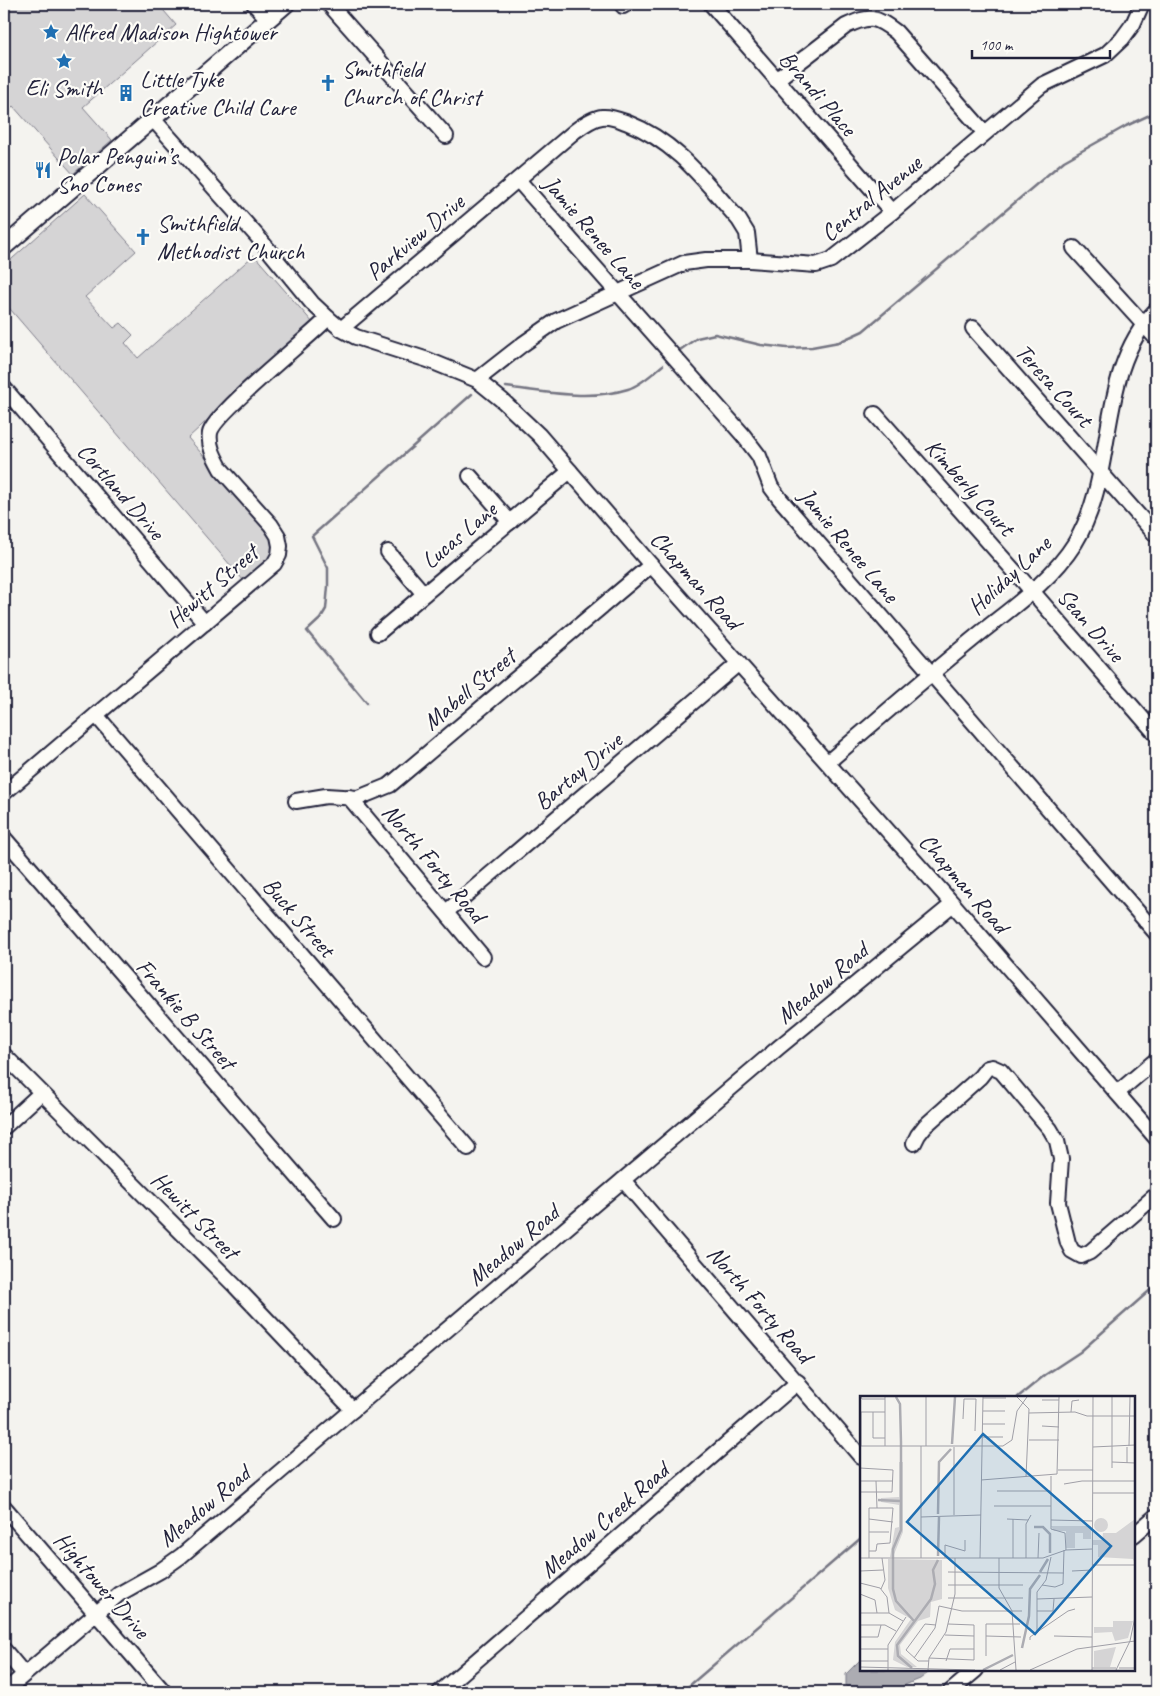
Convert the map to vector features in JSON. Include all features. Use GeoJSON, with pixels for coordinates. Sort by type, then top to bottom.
{"type":"FeatureCollection","features":[{"type":"Feature","properties":{"kind":"main road"},"geometry":{"type":"LineString","coordinates":[[4,247],[286,4]]}},
{"type":"Feature","properties":{"kind":"street"},"geometry":{"type":"LineString","coordinates":[[254,4],[268,20]]}},
{"type":"Feature","properties":{"kind":"street"},"geometry":{"type":"LineString","coordinates":[[329,4],[446,136]]}},
{"type":"Feature","properties":{"kind":"street","name":"Brandi Place"},"geometry":{"type":"LineString","coordinates":[[710,4],[892,212]]}},
{"type":"Feature","properties":{"kind":"street","name":"Central Avenue"},"geometry":{"type":"LineString","coordinates":[[477,380],[556,321],[616,292],[684,264],[706,260],[750,260],[816,265],[832,260],[892,212],[984,132],[1042,85],[1104,55],[1122,39],[1133,24],[1142,4]]}},
{"type":"Feature","properties":{"kind":"street"},"geometry":{"type":"LineString","coordinates":[[776,80],[846,26],[872,17],[882,21],[896,32],[984,132]]}},
{"type":"Feature","properties":{"kind":"street","name":"Parkview Drive"},"geometry":{"type":"LineString","coordinates":[[341,329],[585,123],[601,117],[613,118],[660,138],[680,154],[740,220],[747,233],[750,260]]}},
{"type":"Feature","properties":{"kind":"street","name":"Chapman Road"},"geometry":{"type":"LineString","coordinates":[[153,119],[257,236],[312,302],[341,329],[356,337],[428,360],[477,380],[539,435],[651,565],[953,904],[1156,1138]]}},
{"type":"Feature","properties":{"kind":"street","name":"Jamie Renee Lane"},"geometry":{"type":"LineString","coordinates":[[518,180],[743,435],[759,456],[771,487],[780,499],[1156,933]]}},
{"type":"Feature","properties":{"kind":"street"},"geometry":{"type":"LineString","coordinates":[[1074,248],[1156,338]]}},
{"type":"Feature","properties":{"kind":"street","name":"Holiday Lane"},"geometry":{"type":"LineString","coordinates":[[828,762],[930,674],[1032,591],[1054,570],[1074,544],[1094,498],[1124,359],[1144,324],[1156,310]]}},
{"type":"Feature","properties":{"kind":"street","name":"Hewitt Street"},"geometry":{"type":"LineString","coordinates":[[4,793],[274,564],[279,556],[278,536],[271,525],[214,458],[210,432],[214,424],[232,404],[328,318]]}},
{"type":"Feature","properties":{"kind":"street","name":"Teresa Court"},"geometry":{"type":"LineString","coordinates":[[973,328],[1156,535]]}},
{"type":"Feature","properties":{"kind":"street","name":"Cortland Drive"},"geometry":{"type":"LineString","coordinates":[[4,388],[205,623]]}},
{"type":"Feature","properties":{"kind":"street","name":"Kimberly Court"},"geometry":{"type":"LineString","coordinates":[[875,414],[1032,591]]}},
{"type":"Feature","properties":{"kind":"street","name":"Lucas Lane"},"geometry":{"type":"LineString","coordinates":[[378,633],[570,471]]}},
{"type":"Feature","properties":{"kind":"street"},"geometry":{"type":"LineString","coordinates":[[470,476],[510,522]]}},
{"type":"Feature","properties":{"kind":"street"},"geometry":{"type":"LineString","coordinates":[[388,552],[424,594]]}},
{"type":"Feature","properties":{"kind":"street","name":"Mabell Street"},"geometry":{"type":"LineString","coordinates":[[296,801],[326,796],[358,798],[390,785],[651,565]]}},
{"type":"Feature","properties":{"kind":"street","name":"Sean Drive"},"geometry":{"type":"LineString","coordinates":[[1032,591],[1156,734]]}},
{"type":"Feature","properties":{"kind":"street","name":"Bartay Drive"},"geometry":{"type":"LineString","coordinates":[[446,912],[739,663]]}},
{"type":"Feature","properties":{"kind":"street","name":"Buck Street"},"geometry":{"type":"LineString","coordinates":[[96,715],[468,1148]]}},
{"type":"Feature","properties":{"kind":"street","name":"North Forty Road"},"geometry":{"type":"LineString","coordinates":[[349,797],[483,957]]}},
{"type":"Feature","properties":{"kind":"street","name":"Frankie B Street"},"geometry":{"type":"LineString","coordinates":[[4,838],[334,1219]]}},
{"type":"Feature","properties":{"kind":"street","name":"Meadow Road"},"geometry":{"type":"LineString","coordinates":[[97,1612],[119,1594],[160,1571],[181,1556],[863,977],[953,904]]}},
{"type":"Feature","properties":{"kind":"street","name":"Hewitt Street"},"geometry":{"type":"LineString","coordinates":[[4,1055],[235,1286],[353,1410]]}},
{"type":"Feature","properties":{"kind":"street"},"geometry":{"type":"LineString","coordinates":[[1117,1093],[1156,1060]]}},
{"type":"Feature","properties":{"kind":"street"},"geometry":{"type":"LineString","coordinates":[[914,1143],[925,1126],[980,1077],[987,1068],[992,1067],[1001,1071],[1057,1140],[1061,1160],[1058,1203],[1068,1243],[1072,1251],[1081,1256],[1090,1252],[1156,1195]]}},
{"type":"Feature","properties":{"kind":"street"},"geometry":{"type":"LineString","coordinates":[[4,1127],[42,1093]]}},
{"type":"Feature","properties":{"kind":"street","name":"North Forty Road"},"geometry":{"type":"LineString","coordinates":[[623,1180],[860,1456]]}},
{"type":"Feature","properties":{"kind":"street","name":"Meadow Creek Road"},"geometry":{"type":"LineString","coordinates":[[440,1692],[798,1382]]}},
{"type":"Feature","properties":{"kind":"street","name":"Hightower Drive"},"geometry":{"type":"LineString","coordinates":[[4,1507],[97,1612],[164,1692]]}},
{"type":"Feature","properties":{"kind":"street"},"geometry":{"type":"LineString","coordinates":[[1135,1534],[1156,1516]]}},
{"type":"Feature","properties":{"kind":"street"},"geometry":{"type":"LineString","coordinates":[[4,1692],[97,1612]]}},
{"type":"Feature","properties":{"kind":"street"},"geometry":{"type":"LineString","coordinates":[[4,1650],[24,1674]]}},
{"type":"Feature","properties":{"kind":"street"},"geometry":{"type":"LineString","coordinates":[[950,1692],[975,1671]]}},
{"type":"Feature","properties":{"kind":"shaded area"},"geometry":{"type":"Polygon","coordinates":[[[4,4],[158,4],[176,25],[83,107],[112,140],[73,174],[13,106],[4,114],[4,4]]]}},
{"type":"Feature","properties":{"kind":"shaded area"},"geometry":{"type":"Polygon","coordinates":[[[85,194],[136,251],[85,297],[114,328],[121,323],[133,335],[125,343],[138,358],[254,255],[313,323],[188,438],[269,531],[272,540],[271,554],[263,565],[244,581],[4,302],[4,266],[85,194]]]}},
{"type":"Feature","properties":{"kind":"shaded area"},"geometry":{"type":"Polygon","coordinates":[[[860,1660],[860,1671],[931,1671],[920,1679],[887,1692],[850,1692],[846,1685],[846,1674],[860,1660]]]}},
{"type":"Feature","properties":{"kind":"waterway"},"geometry":{"type":"LineString","coordinates":[[680,350],[697,338],[715,334],[761,345],[787,348],[812,347],[839,342],[863,331],[1064,161],[1126,126],[1156,112]]}},
{"type":"Feature","properties":{"kind":"waterway"},"geometry":{"type":"LineString","coordinates":[[506,387],[583,395],[613,393],[638,385],[663,365]]}},
{"type":"Feature","properties":{"kind":"waterway"},"geometry":{"type":"LineString","coordinates":[[367,703],[307,631],[320,619],[326,609],[328,586],[328,568],[312,536],[472,394]]}},
{"type":"Feature","properties":{"kind":"waterway"},"geometry":{"type":"LineString","coordinates":[[1019,1396],[1045,1375],[1080,1352],[1156,1285]]}},
{"type":"Feature","properties":{"kind":"waterway"},"geometry":{"type":"LineString","coordinates":[[682,1692],[860,1539]]}},
{"type":"Feature","properties":{"kind":"place","name":"Alfred Madison Hightower"},"geometry":{"type":"Point","coordinates":[51,32]}},
{"type":"Feature","properties":{"kind":"place","name":"Eli Smith"},"geometry":{"type":"Point","coordinates":[64,61]}},
{"type":"Feature","properties":{"kind":"place","name":"Smithfield Church of Christ"},"geometry":{"type":"Point","coordinates":[328,83]}},
{"type":"Feature","properties":{"kind":"place","name":"Little Tyke Creative Child Care"},"geometry":{"type":"Point","coordinates":[126,93]}},
{"type":"Feature","properties":{"kind":"place","name":"Polar Penguin’s Sno Cones"},"geometry":{"type":"Point","coordinates":[43,170]}},
{"type":"Feature","properties":{"kind":"place","name":"Smithfield Methodist Church"},"geometry":{"type":"Point","coordinates":[143,237]}}]}
